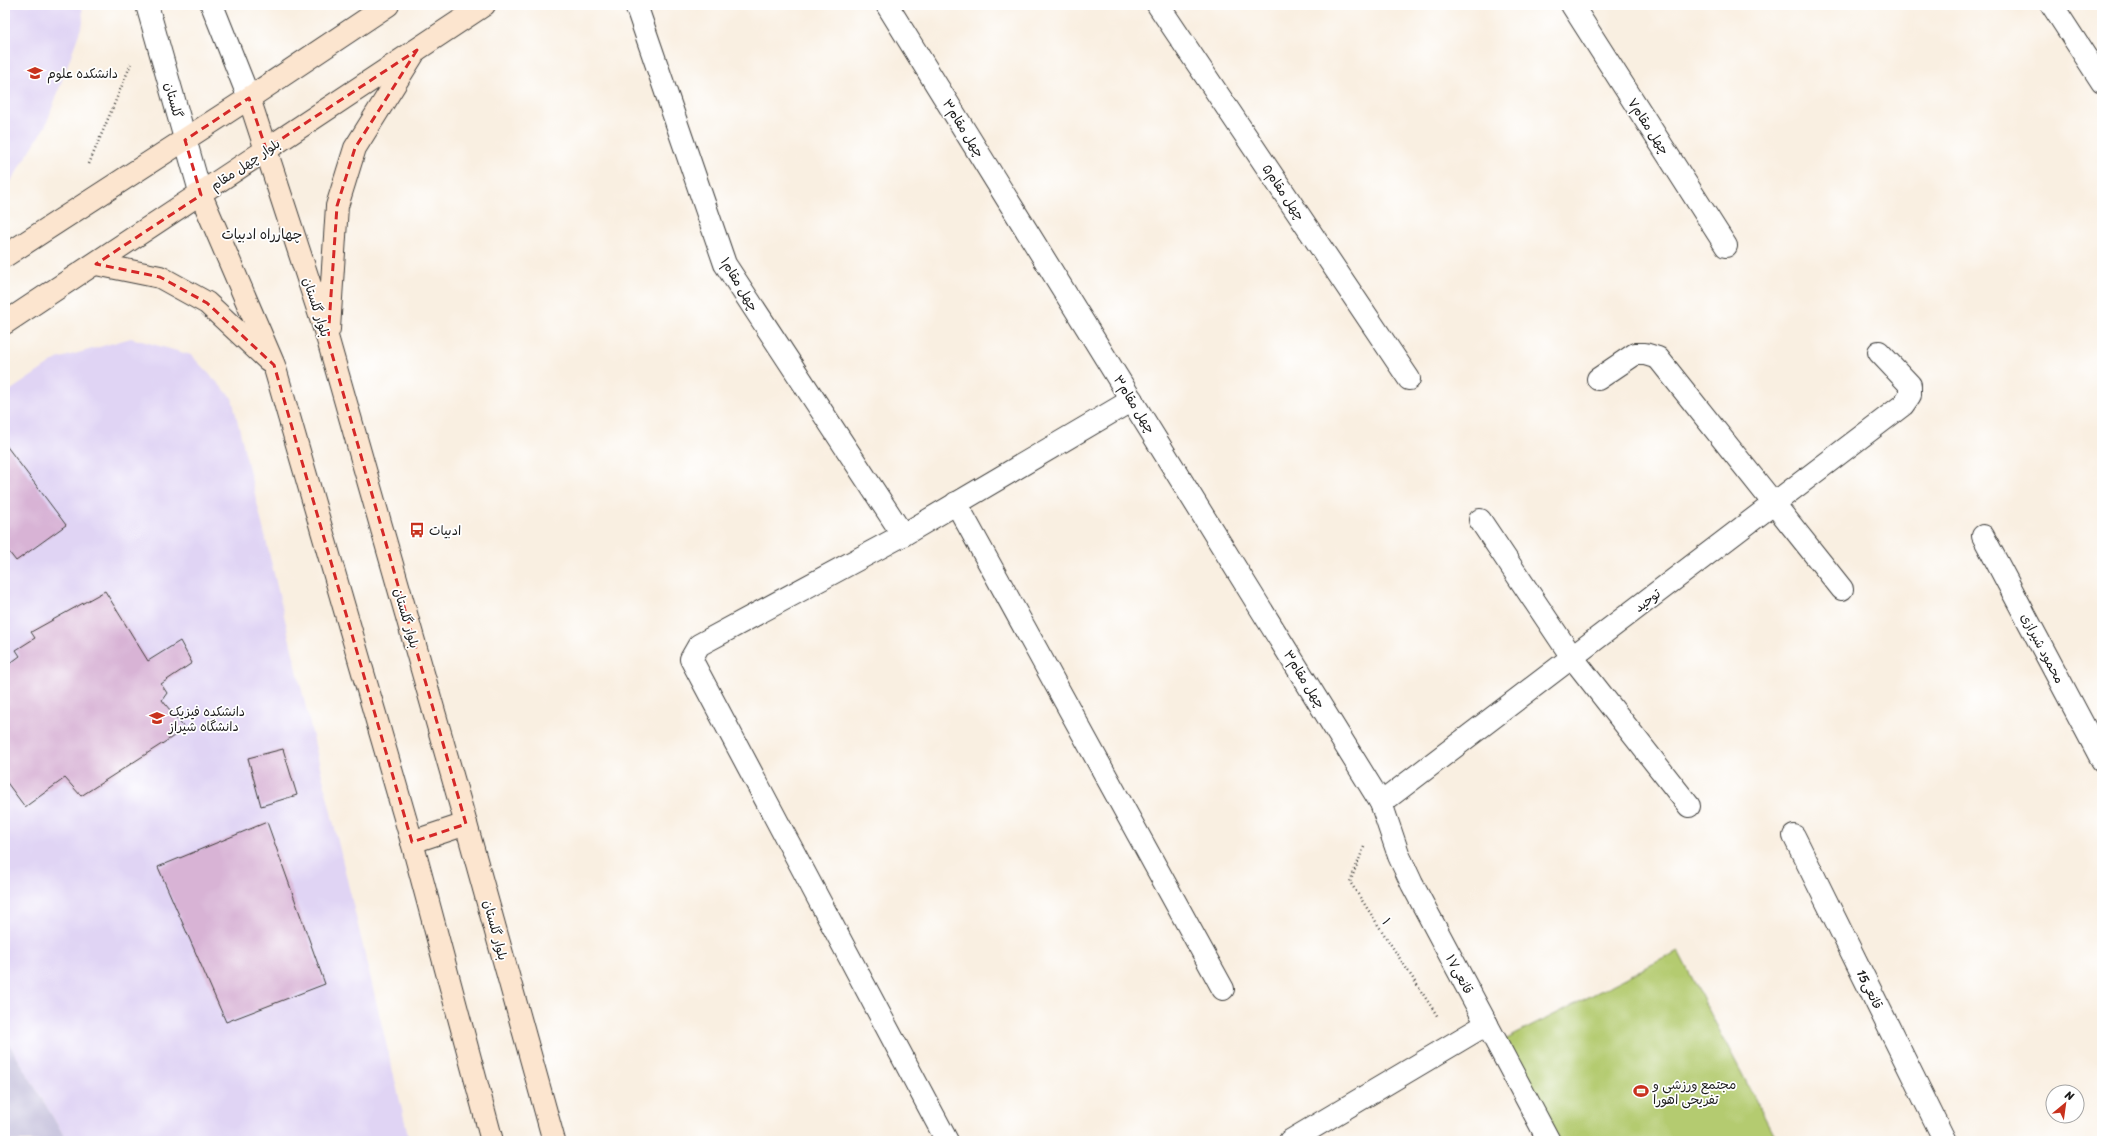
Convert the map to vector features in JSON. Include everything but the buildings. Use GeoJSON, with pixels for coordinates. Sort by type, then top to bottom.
{"type":"FeatureCollection","features":[{"type":"Feature","properties":{"kind":"main road"},"geometry":{"type":"LineString","coordinates":[[5,256],[185,140],[388,5]]}},
{"type":"Feature","properties":{"kind":"main road","name":"بلوار چهل مقام"},"geometry":{"type":"LineString","coordinates":[[5,323],[201,195],[266,149],[484,5]]}},
{"type":"Feature","properties":{"kind":"main road"},"geometry":{"type":"LineString","coordinates":[[328,340],[337,206],[339,199],[355,148],[417,50]]}},
{"type":"Feature","properties":{"kind":"main road","name":"بلوار گلستان"},"geometry":{"type":"LineString","coordinates":[[249,98],[328,340],[466,824],[554,1141]]}},
{"type":"Feature","properties":{"kind":"main road"},"geometry":{"type":"LineString","coordinates":[[201,195],[274,365],[412,842],[492,1141]]}},
{"type":"Feature","properties":{"kind":"main road"},"geometry":{"type":"LineString","coordinates":[[96,264],[160,278],[208,303],[274,365]]}},
{"type":"Feature","properties":{"kind":"main road"},"geometry":{"type":"LineString","coordinates":[[412,842],[466,824]]}},
{"type":"Feature","properties":{"kind":"street","name":"گلستان"},"geometry":{"type":"LineString","coordinates":[[147,5],[201,195]]}},
{"type":"Feature","properties":{"kind":"street"},"geometry":{"type":"LineString","coordinates":[[212,5],[249,98]]}},
{"type":"Feature","properties":{"kind":"street","name":"چهل مقام۱"},"geometry":{"type":"LineString","coordinates":[[636,5],[726,264],[903,535]]}},
{"type":"Feature","properties":{"kind":"street","name":"چهل مقام۳"},"geometry":{"type":"LineString","coordinates":[[887,5],[1382,803]]}},
{"type":"Feature","properties":{"kind":"street","name":"چهل مقام۵"},"geometry":{"type":"LineString","coordinates":[[1158,5],[1409,378]]}},
{"type":"Feature","properties":{"kind":"street","name":"چهل مقام۷"},"geometry":{"type":"LineString","coordinates":[[1572,5],[1726,246]]}},
{"type":"Feature","properties":{"kind":"street"},"geometry":{"type":"LineString","coordinates":[[2052,5],[2102,82]]}},
{"type":"Feature","properties":{"kind":"street","name":"توحید"},"geometry":{"type":"LineString","coordinates":[[1382,803],[1903,405],[1910,395],[1910,385],[1878,352]]}},
{"type":"Feature","properties":{"kind":"street"},"geometry":{"type":"LineString","coordinates":[[1598,379],[1635,354],[1645,354],[1658,358],[1842,589]]}},
{"type":"Feature","properties":{"kind":"street"},"geometry":{"type":"LineString","coordinates":[[947,1141],[691,659],[699,645],[903,535],[1132,400]]}},
{"type":"Feature","properties":{"kind":"street"},"geometry":{"type":"LineString","coordinates":[[956,503],[1224,989]]}},
{"type":"Feature","properties":{"kind":"street"},"geometry":{"type":"LineString","coordinates":[[1480,520],[1572,657],[1689,806]]}},
{"type":"Feature","properties":{"kind":"street","name":"محمود شیرازی"},"geometry":{"type":"LineString","coordinates":[[1983,536],[2102,760]]}},
{"type":"Feature","properties":{"kind":"street","name":"۱۷قانعی"},"geometry":{"type":"LineString","coordinates":[[1382,803],[1400,856],[1412,884],[1549,1141]]}},
{"type":"Feature","properties":{"kind":"street","name":"15قانعی"},"geometry":{"type":"LineString","coordinates":[[1794,836],[1945,1141]]}},
{"type":"Feature","properties":{"kind":"street"},"geometry":{"type":"LineString","coordinates":[[1290,1141],[1487,1024]]}},
{"type":"Feature","properties":{"kind":"path"},"geometry":{"type":"LineString","coordinates":[[88,167],[133,60]]}},
{"type":"Feature","properties":{"kind":"path","name":"۱"},"geometry":{"type":"LineString","coordinates":[[1364,846],[1350,882],[1454,1043]]}},
{"type":"Feature","properties":{"kind":"highlighted area"},"geometry":{"type":"Polygon","coordinates":[[[417,50],[355,148],[337,206],[328,340],[466,824],[412,842],[274,365],[207,303],[160,277],[96,264],[201,195],[185,140],[249,98],[266,149],[417,50]]]}},
{"type":"Feature","properties":{"kind":"shaded area","name":"دانشکده علوم"},"geometry":{"type":"Polygon","coordinates":[[[5,5],[82,5],[83,22],[46,125],[5,191],[5,5]]]}},
{"type":"Feature","properties":{"kind":"shaded area","name":"دانشکده فیزیک دانشگاه شیراز"},"geometry":{"type":"Polygon","coordinates":[[[131,338],[191,355],[232,398],[409,1139],[404,1141],[67,1141],[5,1037],[5,394],[57,359],[131,338]]]}},
{"type":"Feature","properties":{"kind":"shaded area"},"geometry":{"type":"Polygon","coordinates":[[[5,1037],[67,1141],[5,1141],[5,1037]]]}},
{"type":"Feature","properties":{"kind":"green space","name":"مجتمع ورزشی و تفریحی اهورا"},"geometry":{"type":"Polygon","coordinates":[[[1678,951],[1777,1141],[1557,1141],[1503,1041],[1678,951]]]}},
{"type":"Feature","properties":{"kind":"place","name":"دانشکده علوم"},"geometry":{"type":"Point","coordinates":[35,73]}},
{"type":"Feature","properties":{"kind":"place","name":"ادبیات"},"geometry":{"type":"Point","coordinates":[417,530]}},
{"type":"Feature","properties":{"kind":"place","name":"دانشکده فیزیک دانشگاه شیراز"},"geometry":{"type":"Point","coordinates":[157,718]}},
{"type":"Feature","properties":{"kind":"place","name":"مجتمع ورزشی و تفریحی اهورا"},"geometry":{"type":"Point","coordinates":[1641,1091]}},
{"type":"Feature","properties":{"kind":"district","name":"چهارراه ادبیات"},"geometry":{"type":"Point","coordinates":[262,234]}}]}
